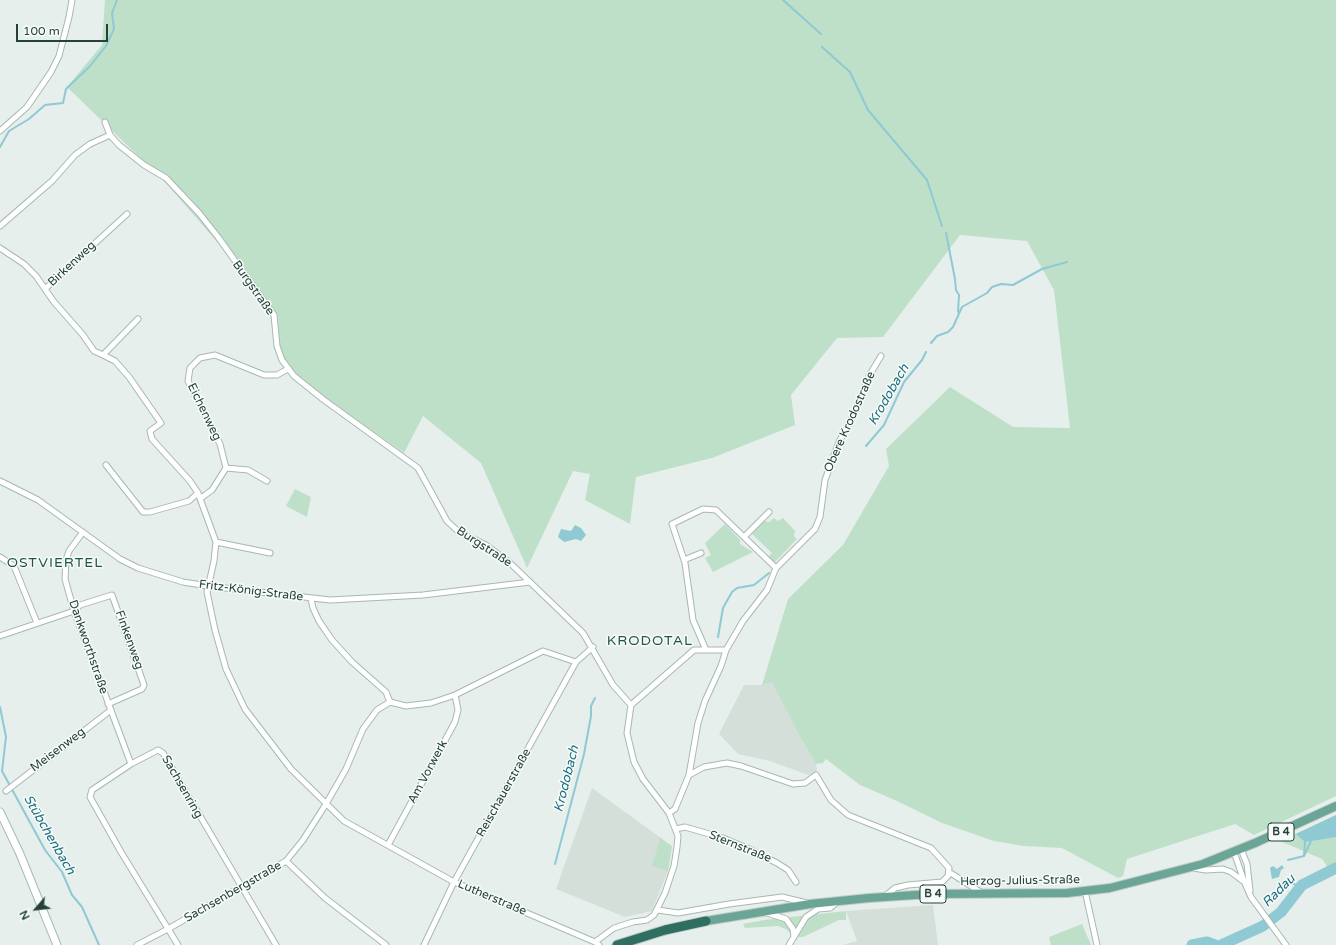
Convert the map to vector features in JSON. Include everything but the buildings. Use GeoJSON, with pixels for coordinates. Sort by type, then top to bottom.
{"type":"FeatureCollection","features":[{"type":"Feature","properties":{"kind":"highway","name":"B 4"},"geometry":{"type":"LineString","coordinates":[[617,945],[653,933],[706,921]]}},
{"type":"Feature","properties":{"kind":"main road","name":"B 4"},"geometry":{"type":"LineString","coordinates":[[1238,851],[1336,806]]}},
{"type":"Feature","properties":{"kind":"main road"},"geometry":{"type":"LineString","coordinates":[[0,812],[20,854],[57,945]]}},
{"type":"Feature","properties":{"kind":"main road","name":"Herzog-Julius-Straße"},"geometry":{"type":"LineString","coordinates":[[837,902],[883,898],[1085,891],[1116,886],[1191,868],[1238,851]]}},
{"type":"Feature","properties":{"kind":"main road","name":"B 4"},"geometry":{"type":"LineString","coordinates":[[706,921],[810,904],[837,902]]}},
{"type":"Feature","properties":{"kind":"street"},"geometry":{"type":"LineString","coordinates":[[0,131],[27,108],[51,72],[59,56],[72,0]]}},
{"type":"Feature","properties":{"kind":"street","name":"Burgstraße"},"geometry":{"type":"LineString","coordinates":[[105,122],[110,135],[119,145],[144,165],[166,178],[199,213],[218,238],[274,315],[277,346],[282,360],[288,369],[324,400],[408,460],[422,473],[444,515],[454,528],[492,550],[509,562],[583,633],[593,647],[612,685],[631,705]]}},
{"type":"Feature","properties":{"kind":"street"},"geometry":{"type":"LineString","coordinates":[[0,226],[52,181],[75,155],[90,144],[110,135]]}},
{"type":"Feature","properties":{"kind":"street","name":"Birkenweg"},"geometry":{"type":"LineString","coordinates":[[0,248],[24,264],[36,276],[45,289],[127,214]]}},
{"type":"Feature","properties":{"kind":"street"},"geometry":{"type":"LineString","coordinates":[[45,289],[94,351],[115,361],[129,377],[161,423],[150,430],[152,439],[190,481],[198,493],[216,542],[270,553]]}},
{"type":"Feature","properties":{"kind":"street"},"geometry":{"type":"LineString","coordinates":[[103,355],[138,319]]}},
{"type":"Feature","properties":{"kind":"street","name":"Eichenweg"},"geometry":{"type":"LineString","coordinates":[[226,468],[220,444],[188,381],[190,368],[200,358],[215,355],[264,375],[277,375],[288,369]]}},
{"type":"Feature","properties":{"kind":"street","name":"Obere Krodostraße"},"geometry":{"type":"LineString","coordinates":[[669,813],[675,808],[689,775],[698,723],[705,701],[721,666],[726,650],[743,621],[767,590],[776,568],[815,528],[820,517],[825,480],[839,442],[855,412],[869,376],[881,356]]}},
{"type":"Feature","properties":{"kind":"street"},"geometry":{"type":"LineString","coordinates":[[106,465],[143,512],[150,512],[189,501],[198,493]]}},
{"type":"Feature","properties":{"kind":"street"},"geometry":{"type":"LineString","coordinates":[[200,498],[212,490],[226,468],[248,470],[267,481]]}},
{"type":"Feature","properties":{"kind":"street","name":"Fritz-König-Straße"},"geometry":{"type":"LineString","coordinates":[[0,481],[38,500],[120,559],[138,568],[183,582],[311,599],[330,600],[423,595],[530,582]]}},
{"type":"Feature","properties":{"kind":"street"},"geometry":{"type":"LineString","coordinates":[[706,650],[694,620],[690,584],[672,524],[709,508],[716,510],[776,568]]}},
{"type":"Feature","properties":{"kind":"street"},"geometry":{"type":"LineString","coordinates":[[744,537],[769,512]]}},
{"type":"Feature","properties":{"kind":"street","name":"Dankworthstraße"},"geometry":{"type":"LineString","coordinates":[[83,532],[69,551],[65,567],[65,579],[74,611],[131,764]]}},
{"type":"Feature","properties":{"kind":"street","name":"Lutherstraße"},"geometry":{"type":"LineString","coordinates":[[216,542],[214,560],[207,592],[215,630],[226,669],[238,696],[271,744],[291,769],[344,821],[454,882],[597,943]]}},
{"type":"Feature","properties":{"kind":"street"},"geometry":{"type":"LineString","coordinates":[[684,560],[701,553]]}},
{"type":"Feature","properties":{"kind":"street"},"geometry":{"type":"LineString","coordinates":[[0,557],[14,566],[37,623]]}},
{"type":"Feature","properties":{"kind":"street","name":"Finkenweg"},"geometry":{"type":"LineString","coordinates":[[74,611],[80,605],[112,595],[144,682],[142,688],[108,704]]}},
{"type":"Feature","properties":{"kind":"street"},"geometry":{"type":"LineString","coordinates":[[311,599],[318,621],[332,640],[352,662],[386,692],[390,702],[406,706],[431,703],[455,695],[543,651],[576,662]]}},
{"type":"Feature","properties":{"kind":"street"},"geometry":{"type":"LineString","coordinates":[[0,636],[74,611]]}},
{"type":"Feature","properties":{"kind":"street","name":"Reischauerstraße"},"geometry":{"type":"LineString","coordinates":[[425,944],[454,882],[576,662],[593,647]]}},
{"type":"Feature","properties":{"kind":"street"},"geometry":{"type":"LineString","coordinates":[[597,943],[622,925],[647,920],[658,910],[674,866],[677,841],[676,828],[669,813],[643,779],[634,762],[627,733],[631,705],[694,650],[726,650]]}},
{"type":"Feature","properties":{"kind":"street","name":"Am Vorwerk"},"geometry":{"type":"LineString","coordinates":[[388,845],[455,722],[458,710],[455,695]]}},
{"type":"Feature","properties":{"kind":"street","name":"Sachsenbergstraße"},"geometry":{"type":"LineString","coordinates":[[137,945],[241,888],[286,861],[303,840],[326,804],[346,769],[364,729],[377,710],[390,702]]}},
{"type":"Feature","properties":{"kind":"street","name":"Meisenweg"},"geometry":{"type":"LineString","coordinates":[[9,788],[111,710]]}},
{"type":"Feature","properties":{"kind":"street","name":"Sachsenring"},"geometry":{"type":"LineString","coordinates":[[178,945],[90,797],[92,790],[131,764],[158,750],[163,753],[241,888]]}},
{"type":"Feature","properties":{"kind":"street"},"geometry":{"type":"LineString","coordinates":[[689,775],[704,767],[728,763],[793,784],[805,783],[816,775],[831,800],[848,815],[931,848],[949,870],[984,894]]}},
{"type":"Feature","properties":{"kind":"street","name":"Sternstraße"},"geometry":{"type":"LineString","coordinates":[[676,828],[684,827],[715,836],[749,849],[788,870],[796,882]]}},
{"type":"Feature","properties":{"kind":"street"},"geometry":{"type":"LineString","coordinates":[[1238,851],[1244,881],[1252,897],[1286,945]]}},
{"type":"Feature","properties":{"kind":"street"},"geometry":{"type":"LineString","coordinates":[[1238,851],[1247,864],[1252,897]]}},
{"type":"Feature","properties":{"kind":"street"},"geometry":{"type":"LineString","coordinates":[[286,861],[325,898],[386,945]]}},
{"type":"Feature","properties":{"kind":"street"},"geometry":{"type":"LineString","coordinates":[[1191,868],[1206,870],[1223,869],[1231,872],[1244,881]]}},
{"type":"Feature","properties":{"kind":"street"},"geometry":{"type":"LineString","coordinates":[[883,898],[895,888],[908,885],[942,882],[948,876],[949,870]]}},
{"type":"Feature","properties":{"kind":"street"},"geometry":{"type":"LineString","coordinates":[[241,888],[276,945]]}},
{"type":"Feature","properties":{"kind":"street"},"geometry":{"type":"LineString","coordinates":[[1085,891],[1097,945]]}},
{"type":"Feature","properties":{"kind":"street"},"geometry":{"type":"LineString","coordinates":[[658,910],[678,913],[782,897],[810,904]]}},
{"type":"Feature","properties":{"kind":"street","name":"Herzog-Julius-Straße"},"geometry":{"type":"LineString","coordinates":[[789,945],[801,923],[809,914],[818,909],[830,908],[837,902]]}},
{"type":"Feature","properties":{"kind":"street"},"geometry":{"type":"LineString","coordinates":[[764,912],[786,919],[791,925],[794,937]]}},
{"type":"Feature","properties":{"kind":"shaded area"},"geometry":{"type":"Polygon","coordinates":[[[772,681],[801,739],[816,764],[817,770],[811,776],[770,761],[738,754],[719,734],[744,685],[762,685],[772,681]]]}},
{"type":"Feature","properties":{"kind":"shaded area"},"geometry":{"type":"Polygon","coordinates":[[[592,788],[672,846],[668,871],[652,911],[625,917],[556,889],[592,788]]]}},
{"type":"Feature","properties":{"kind":"shaded area"},"geometry":{"type":"Polygon","coordinates":[[[933,905],[938,945],[843,945],[857,941],[846,911],[933,905]]]}},
{"type":"Feature","properties":{"kind":"green space"},"geometry":{"type":"Polygon","coordinates":[[[105,0],[1336,0],[1336,796],[1254,835],[1235,824],[1127,859],[1123,876],[1118,878],[1062,848],[1024,846],[994,841],[942,823],[860,785],[826,759],[823,763],[816,764],[801,739],[772,682],[762,685],[788,599],[843,545],[889,466],[886,449],[950,387],[1013,427],[1070,428],[1054,290],[1027,241],[960,235],[883,337],[837,338],[791,395],[795,425],[712,458],[636,477],[630,524],[585,500],[590,474],[573,471],[527,568],[481,463],[423,416],[404,453],[299,379],[286,362],[279,346],[278,317],[260,291],[165,182],[67,87],[102,45],[105,0]]]}},
{"type":"Feature","properties":{"kind":"green space"},"geometry":{"type":"Polygon","coordinates":[[[295,489],[311,497],[307,517],[286,506],[295,489]]]}},
{"type":"Feature","properties":{"kind":"green space"},"geometry":{"type":"Polygon","coordinates":[[[774,518],[778,521],[783,518],[795,531],[794,536],[797,539],[774,563],[768,557],[772,553],[752,534],[764,521],[769,522],[774,518]]]}},
{"type":"Feature","properties":{"kind":"green space"},"geometry":{"type":"Polygon","coordinates":[[[725,524],[740,540],[740,544],[753,552],[713,572],[705,558],[711,555],[705,543],[725,524]]]}},
{"type":"Feature","properties":{"kind":"green space"},"geometry":{"type":"Polygon","coordinates":[[[1336,815],[1336,870],[1331,872],[1322,859],[1280,841],[1336,815]]]}},
{"type":"Feature","properties":{"kind":"green space"},"geometry":{"type":"Polygon","coordinates":[[[660,838],[672,846],[668,871],[652,866],[660,838]]]}},
{"type":"Feature","properties":{"kind":"green space"},"geometry":{"type":"Polygon","coordinates":[[[846,911],[846,920],[839,920],[803,937],[794,937],[786,929],[778,926],[745,928],[743,924],[764,920],[846,911]]]}},
{"type":"Feature","properties":{"kind":"green space"},"geometry":{"type":"Polygon","coordinates":[[[1082,924],[1091,945],[1051,945],[1049,937],[1082,924]]]}},
{"type":"Feature","properties":{"kind":"water"},"geometry":{"type":"Polygon","coordinates":[[[575,525],[581,528],[586,535],[581,541],[576,539],[564,542],[558,537],[561,529],[571,531],[575,525]]]}},
{"type":"Feature","properties":{"kind":"water"},"geometry":{"type":"Polygon","coordinates":[[[1336,815],[1336,837],[1305,842],[1296,834],[1336,815]]]}},
{"type":"Feature","properties":{"kind":"water"},"geometry":{"type":"Polygon","coordinates":[[[1282,865],[1284,868],[1281,870],[1279,877],[1272,879],[1270,868],[1273,866],[1277,869],[1282,865]]]}},
{"type":"Feature","properties":{"kind":"waterway","name":"Stübchenbach"},"geometry":{"type":"LineString","coordinates":[[0,147],[9,131],[29,119],[45,105],[63,103],[66,89],[90,66],[106,46],[114,29],[112,13],[117,0]]}},
{"type":"Feature","properties":{"kind":"waterway"},"geometry":{"type":"LineString","coordinates":[[783,0],[821,34]]}},
{"type":"Feature","properties":{"kind":"waterway"},"geometry":{"type":"LineString","coordinates":[[822,47],[850,72],[868,110],[927,180],[942,226]]}},
{"type":"Feature","properties":{"kind":"waterway"},"geometry":{"type":"LineString","coordinates":[[946,233],[955,279]]}},
{"type":"Feature","properties":{"kind":"waterway","name":"Krodobach"},"geometry":{"type":"LineString","coordinates":[[931,343],[937,336],[948,332],[953,327],[962,307],[987,293],[992,287],[1001,284],[1013,285],[1042,269],[1067,262]]}},
{"type":"Feature","properties":{"kind":"waterway"},"geometry":{"type":"LineString","coordinates":[[955,280],[956,290],[959,295],[958,312]]}},
{"type":"Feature","properties":{"kind":"waterway","name":"Krodobach"},"geometry":{"type":"LineString","coordinates":[[866,446],[884,425],[904,382],[922,360],[926,352]]}},
{"type":"Feature","properties":{"kind":"waterway","name":"Krodobach"},"geometry":{"type":"LineString","coordinates":[[718,637],[723,608],[732,592],[737,588],[754,585],[769,573]]}},
{"type":"Feature","properties":{"kind":"waterway","name":"Krodobach"},"geometry":{"type":"LineString","coordinates":[[555,864],[584,754],[591,716],[591,706],[595,698]]}},
{"type":"Feature","properties":{"kind":"waterway","name":"Stübchenbach"},"geometry":{"type":"LineString","coordinates":[[0,707],[6,737],[2,771],[45,850],[62,872],[72,895],[82,907],[99,945]]}},
{"type":"Feature","properties":{"kind":"waterway"},"geometry":{"type":"LineString","coordinates":[[1304,856],[1311,841]]}},
{"type":"Feature","properties":{"kind":"waterway"},"geometry":{"type":"LineString","coordinates":[[1288,860],[1304,856],[1305,842]]}},
{"type":"Feature","properties":{"kind":"waterway","name":"Radau"},"geometry":{"type":"LineString","coordinates":[[1221,945],[1263,926],[1281,912],[1302,885],[1336,868]]}},
{"type":"Feature","properties":{"kind":"waterway"},"geometry":{"type":"LineString","coordinates":[[1284,884],[1286,885],[1293,883],[1299,888]]}},
{"type":"Feature","properties":{"kind":"waterway","name":"Radau"},"geometry":{"type":"LineString","coordinates":[[1192,945],[1207,942],[1215,945]]}},
{"type":"Feature","properties":{"kind":"district","name":"OSTVIERTEL"},"geometry":{"type":"Point","coordinates":[55,563]}},
{"type":"Feature","properties":{"kind":"district","name":"KRODOTAL"},"geometry":{"type":"Point","coordinates":[650,641]}}]}
